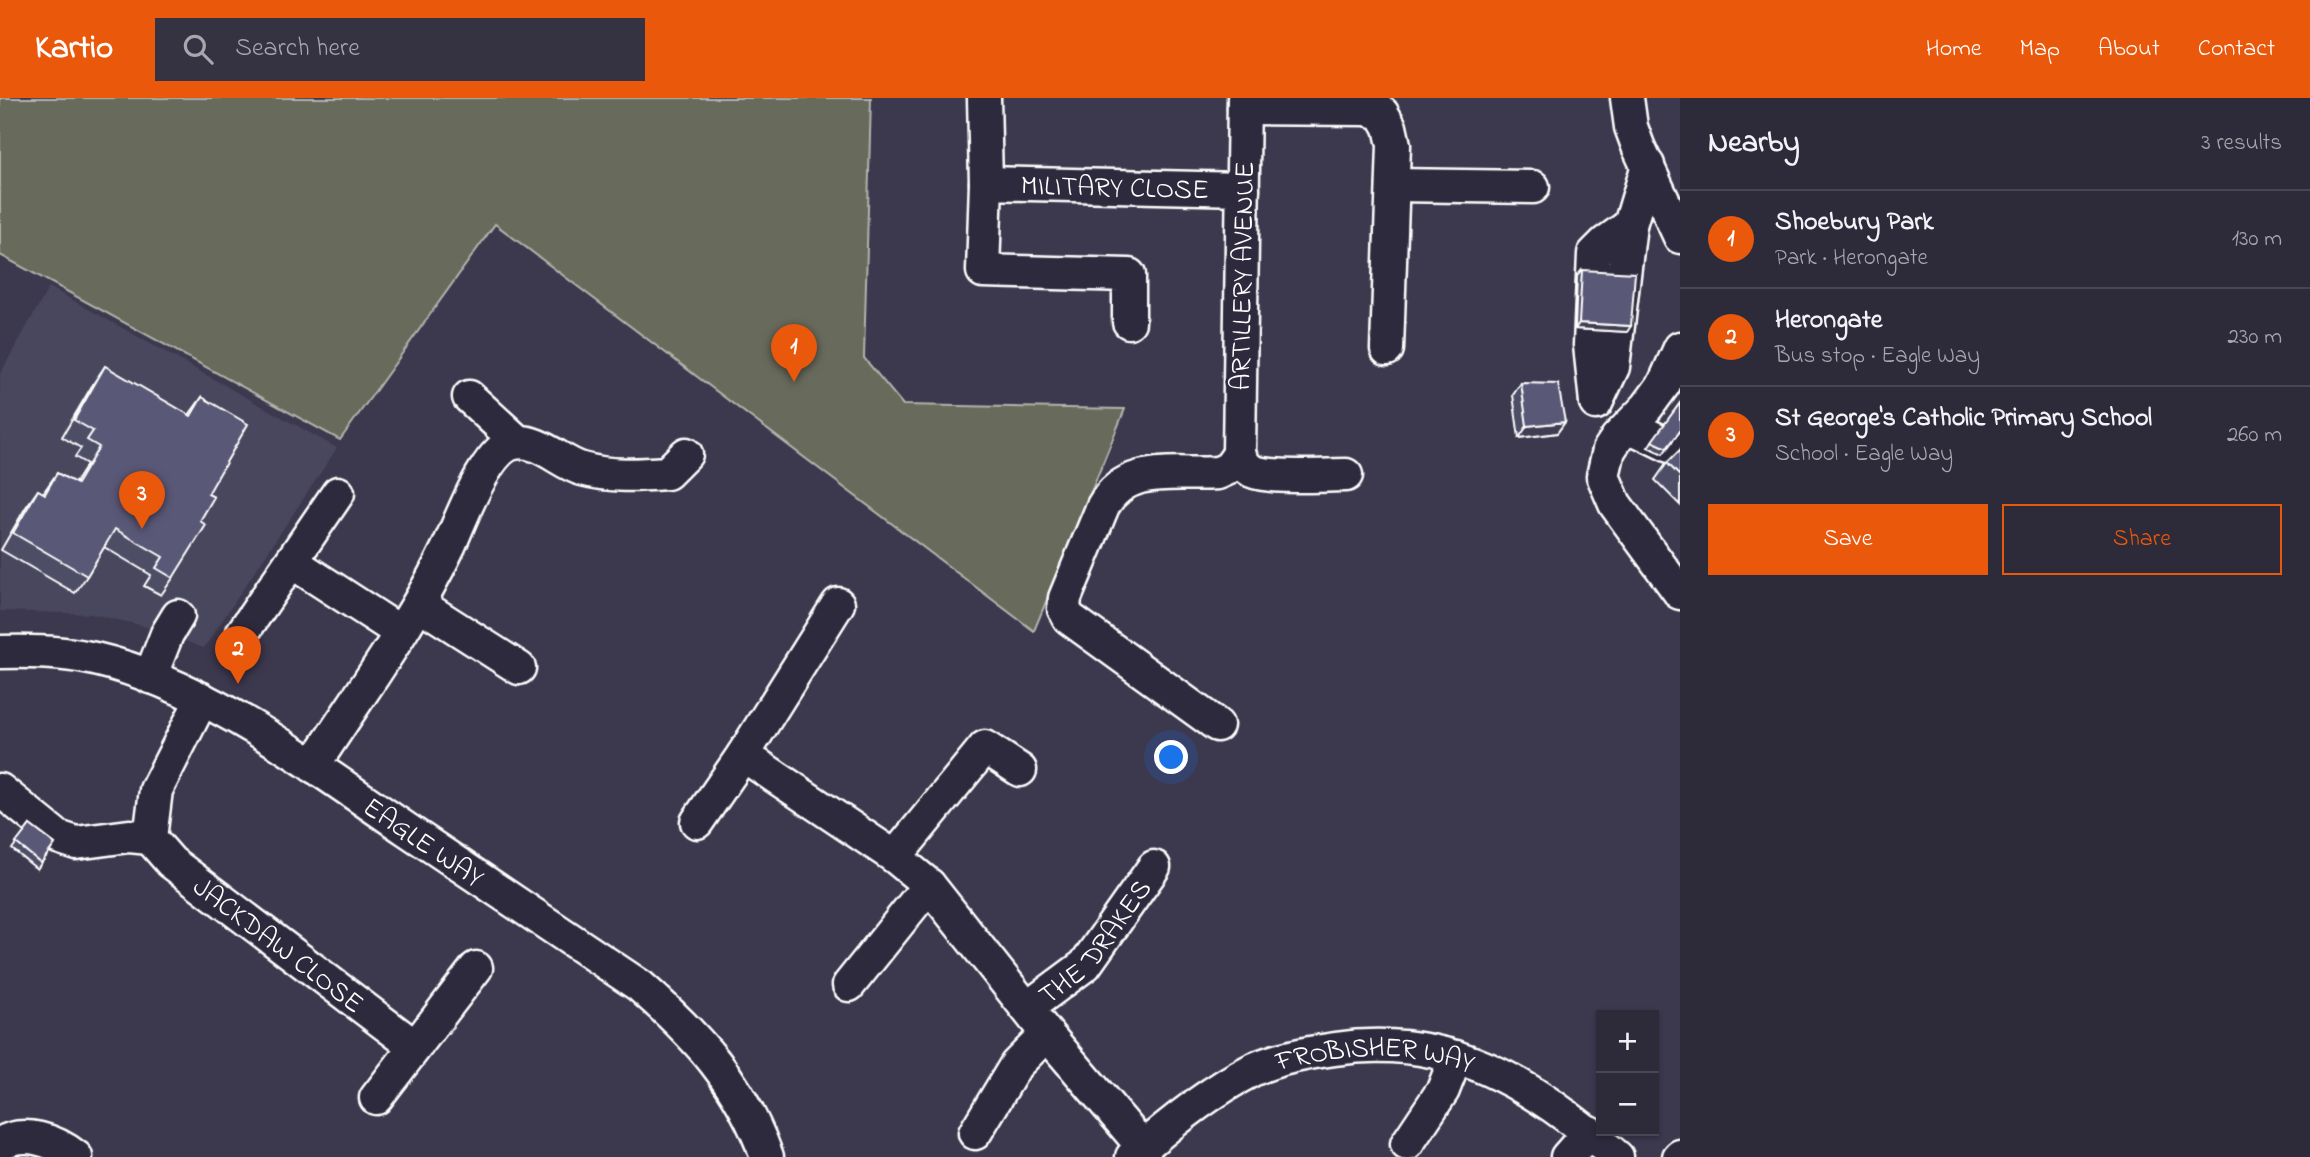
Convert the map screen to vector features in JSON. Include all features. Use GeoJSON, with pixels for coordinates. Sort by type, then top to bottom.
{"type":"FeatureCollection","features":[{"type":"Feature","properties":{"kind":"street","name":"MILITARY CLOSE"},"geometry":{"type":"LineString","coordinates":[[984,98],[986,183],[983,271],[1129,275],[1129,322]]}},
{"type":"Feature","properties":{"kind":"street"},"geometry":{"type":"LineString","coordinates":[[1627,98],[1631,127],[1648,165],[1670,193],[1680,237]]}},
{"type":"Feature","properties":{"kind":"street"},"geometry":{"type":"LineString","coordinates":[[1244,103],[1366,109],[1382,113],[1390,127],[1394,145],[1387,349]]}},
{"type":"Feature","properties":{"kind":"street","name":"ARTILLERY AVENUE"},"geometry":{"type":"LineString","coordinates":[[1239,454],[1244,103]]}},
{"type":"Feature","properties":{"kind":"street"},"geometry":{"type":"LineString","coordinates":[[1648,165],[1630,225],[1613,367],[1596,403],[1598,416],[1604,427],[1670,446],[1680,434]]}},
{"type":"Feature","properties":{"kind":"street","name":"MILITARY CLOSE"},"geometry":{"type":"LineString","coordinates":[[986,183],[1242,189]]}},
{"type":"Feature","properties":{"kind":"street"},"geometry":{"type":"LineString","coordinates":[[1393,186],[1533,187]]}},
{"type":"Feature","properties":{"kind":"street"},"geometry":{"type":"LineString","coordinates":[[1680,348],[1664,384],[1609,450],[1603,476],[1615,504],[1680,593]]}},
{"type":"Feature","properties":{"kind":"street"},"geometry":{"type":"LineString","coordinates":[[468,397],[518,442]]}},
{"type":"Feature","properties":{"kind":"street"},"geometry":{"type":"LineString","coordinates":[[313,766],[419,604],[487,466],[505,445],[518,442],[538,446],[581,469],[621,475],[672,476]]}},
{"type":"Feature","properties":{"kind":"street"},"geometry":{"type":"LineString","coordinates":[[1239,454],[1243,464],[1252,471],[1265,474],[1346,475]]}},
{"type":"Feature","properties":{"kind":"street"},"geometry":{"type":"LineString","coordinates":[[1217,725],[1069,618],[1064,609],[1065,598],[1103,506],[1115,489],[1134,477],[1218,473],[1229,468],[1239,454]]}},
{"type":"Feature","properties":{"kind":"street"},"geometry":{"type":"LineString","coordinates":[[243,632],[338,493]]}},
{"type":"Feature","properties":{"kind":"street"},"geometry":{"type":"LineString","coordinates":[[292,562],[400,632]]}},
{"type":"Feature","properties":{"kind":"street"},"geometry":{"type":"LineString","coordinates":[[419,604],[519,668]]}},
{"type":"Feature","properties":{"kind":"street"},"geometry":{"type":"LineString","coordinates":[[697,822],[743,755],[838,604]]}},
{"type":"Feature","properties":{"kind":"street"},"geometry":{"type":"LineString","coordinates":[[150,677],[167,634],[178,617]]}},
{"type":"Feature","properties":{"kind":"street","name":"EAGLE WAY"},"geometry":{"type":"LineString","coordinates":[[0,652],[25,651],[96,659],[150,677],[202,699],[313,766],[640,986],[676,1018],[714,1059],[744,1104],[756,1153]]}},
{"type":"Feature","properties":{"kind":"street"},"geometry":{"type":"LineString","coordinates":[[0,790],[58,837],[76,843],[129,836],[150,838],[156,790],[202,699]]}},
{"type":"Feature","properties":{"kind":"street"},"geometry":{"type":"LineString","coordinates":[[895,857],[985,747],[1020,771]]}},
{"type":"Feature","properties":{"kind":"street","name":"THE DRAKES"},"geometry":{"type":"LineString","coordinates":[[743,755],[895,857],[929,885],[1137,1152]]}},
{"type":"Feature","properties":{"kind":"street","name":"JACKDAW CLOSE"},"geometry":{"type":"LineString","coordinates":[[150,838],[171,862],[414,1046]]}},
{"type":"Feature","properties":{"kind":"street","name":"THE DRAKES"},"geometry":{"type":"LineString","coordinates":[[1027,1008],[1085,965],[1153,867]]}},
{"type":"Feature","properties":{"kind":"street"},"geometry":{"type":"LineString","coordinates":[[849,985],[929,885]]}},
{"type":"Feature","properties":{"kind":"street"},"geometry":{"type":"LineString","coordinates":[[376,1098],[476,968]]}},
{"type":"Feature","properties":{"kind":"street","name":"THE DRAKES"},"geometry":{"type":"LineString","coordinates":[[975,1133],[1016,1065],[1047,1034]]}},
{"type":"Feature","properties":{"kind":"street","name":"FROBISHER WAY"},"geometry":{"type":"LineString","coordinates":[[1137,1152],[1203,1101],[1241,1076],[1269,1063],[1310,1052],[1355,1046],[1437,1051],[1483,1066],[1519,1083],[1556,1107],[1617,1157]]}},
{"type":"Feature","properties":{"kind":"street"},"geometry":{"type":"LineString","coordinates":[[1407,1144],[1443,1090],[1457,1057]]}},
{"type":"Feature","properties":{"kind":"street"},"geometry":{"type":"LineString","coordinates":[[1567,1157],[1588,1132]]}},
{"type":"Feature","properties":{"kind":"street"},"geometry":{"type":"LineString","coordinates":[[0,1144],[7,1139],[31,1137],[60,1144],[76,1157]]}},
{"type":"Feature","properties":{"kind":"shaded area"},"geometry":{"type":"Polygon","coordinates":[[[49,287],[337,448],[204,648],[140,625],[91,614],[0,611],[0,374],[49,287]]]}},
{"type":"Feature","properties":{"kind":"green space"},"geometry":{"type":"Polygon","coordinates":[[[0,98],[871,98],[864,358],[903,405],[1125,409],[1034,631],[495,224],[340,440],[0,255],[0,98]]]}},
{"type":"Feature","properties":{"kind":"building"},"geometry":{"type":"Polygon","coordinates":[[[1582,270],[1635,273],[1631,326],[1579,323],[1582,270]]]}},
{"type":"Feature","properties":{"kind":"building"},"geometry":{"type":"Polygon","coordinates":[[[105,366],[191,416],[202,397],[248,424],[208,494],[214,497],[200,521],[206,525],[173,578],[156,568],[163,557],[115,529],[87,576],[13,533],[38,490],[45,494],[57,473],[77,484],[99,447],[87,440],[93,431],[74,420],[105,366]]]}},
{"type":"Feature","properties":{"kind":"building"},"geometry":{"type":"Polygon","coordinates":[[[1521,383],[1558,384],[1565,422],[1527,426],[1521,383]]]}},
{"type":"Feature","properties":{"kind":"building"},"geometry":{"type":"Polygon","coordinates":[[[1680,403],[1680,431],[1667,448],[1652,441],[1680,403]]]}},
{"type":"Feature","properties":{"kind":"building"},"geometry":{"type":"Polygon","coordinates":[[[1680,450],[1680,476],[1667,463],[1680,450]]]}},
{"type":"Feature","properties":{"kind":"building"},"geometry":{"type":"Polygon","coordinates":[[[30,825],[55,844],[41,863],[16,843],[30,825]]]}},
{"type":"Feature","properties":{"kind":"place","name":"Shoebury Park"},"geometry":{"type":"Point","coordinates":[794,382]}},
{"type":"Feature","properties":{"kind":"place","name":"St George's Catholic Primary School"},"geometry":{"type":"Point","coordinates":[142,529]}},
{"type":"Feature","properties":{"kind":"place","name":"Herongate"},"geometry":{"type":"Point","coordinates":[238,684]}}]}
